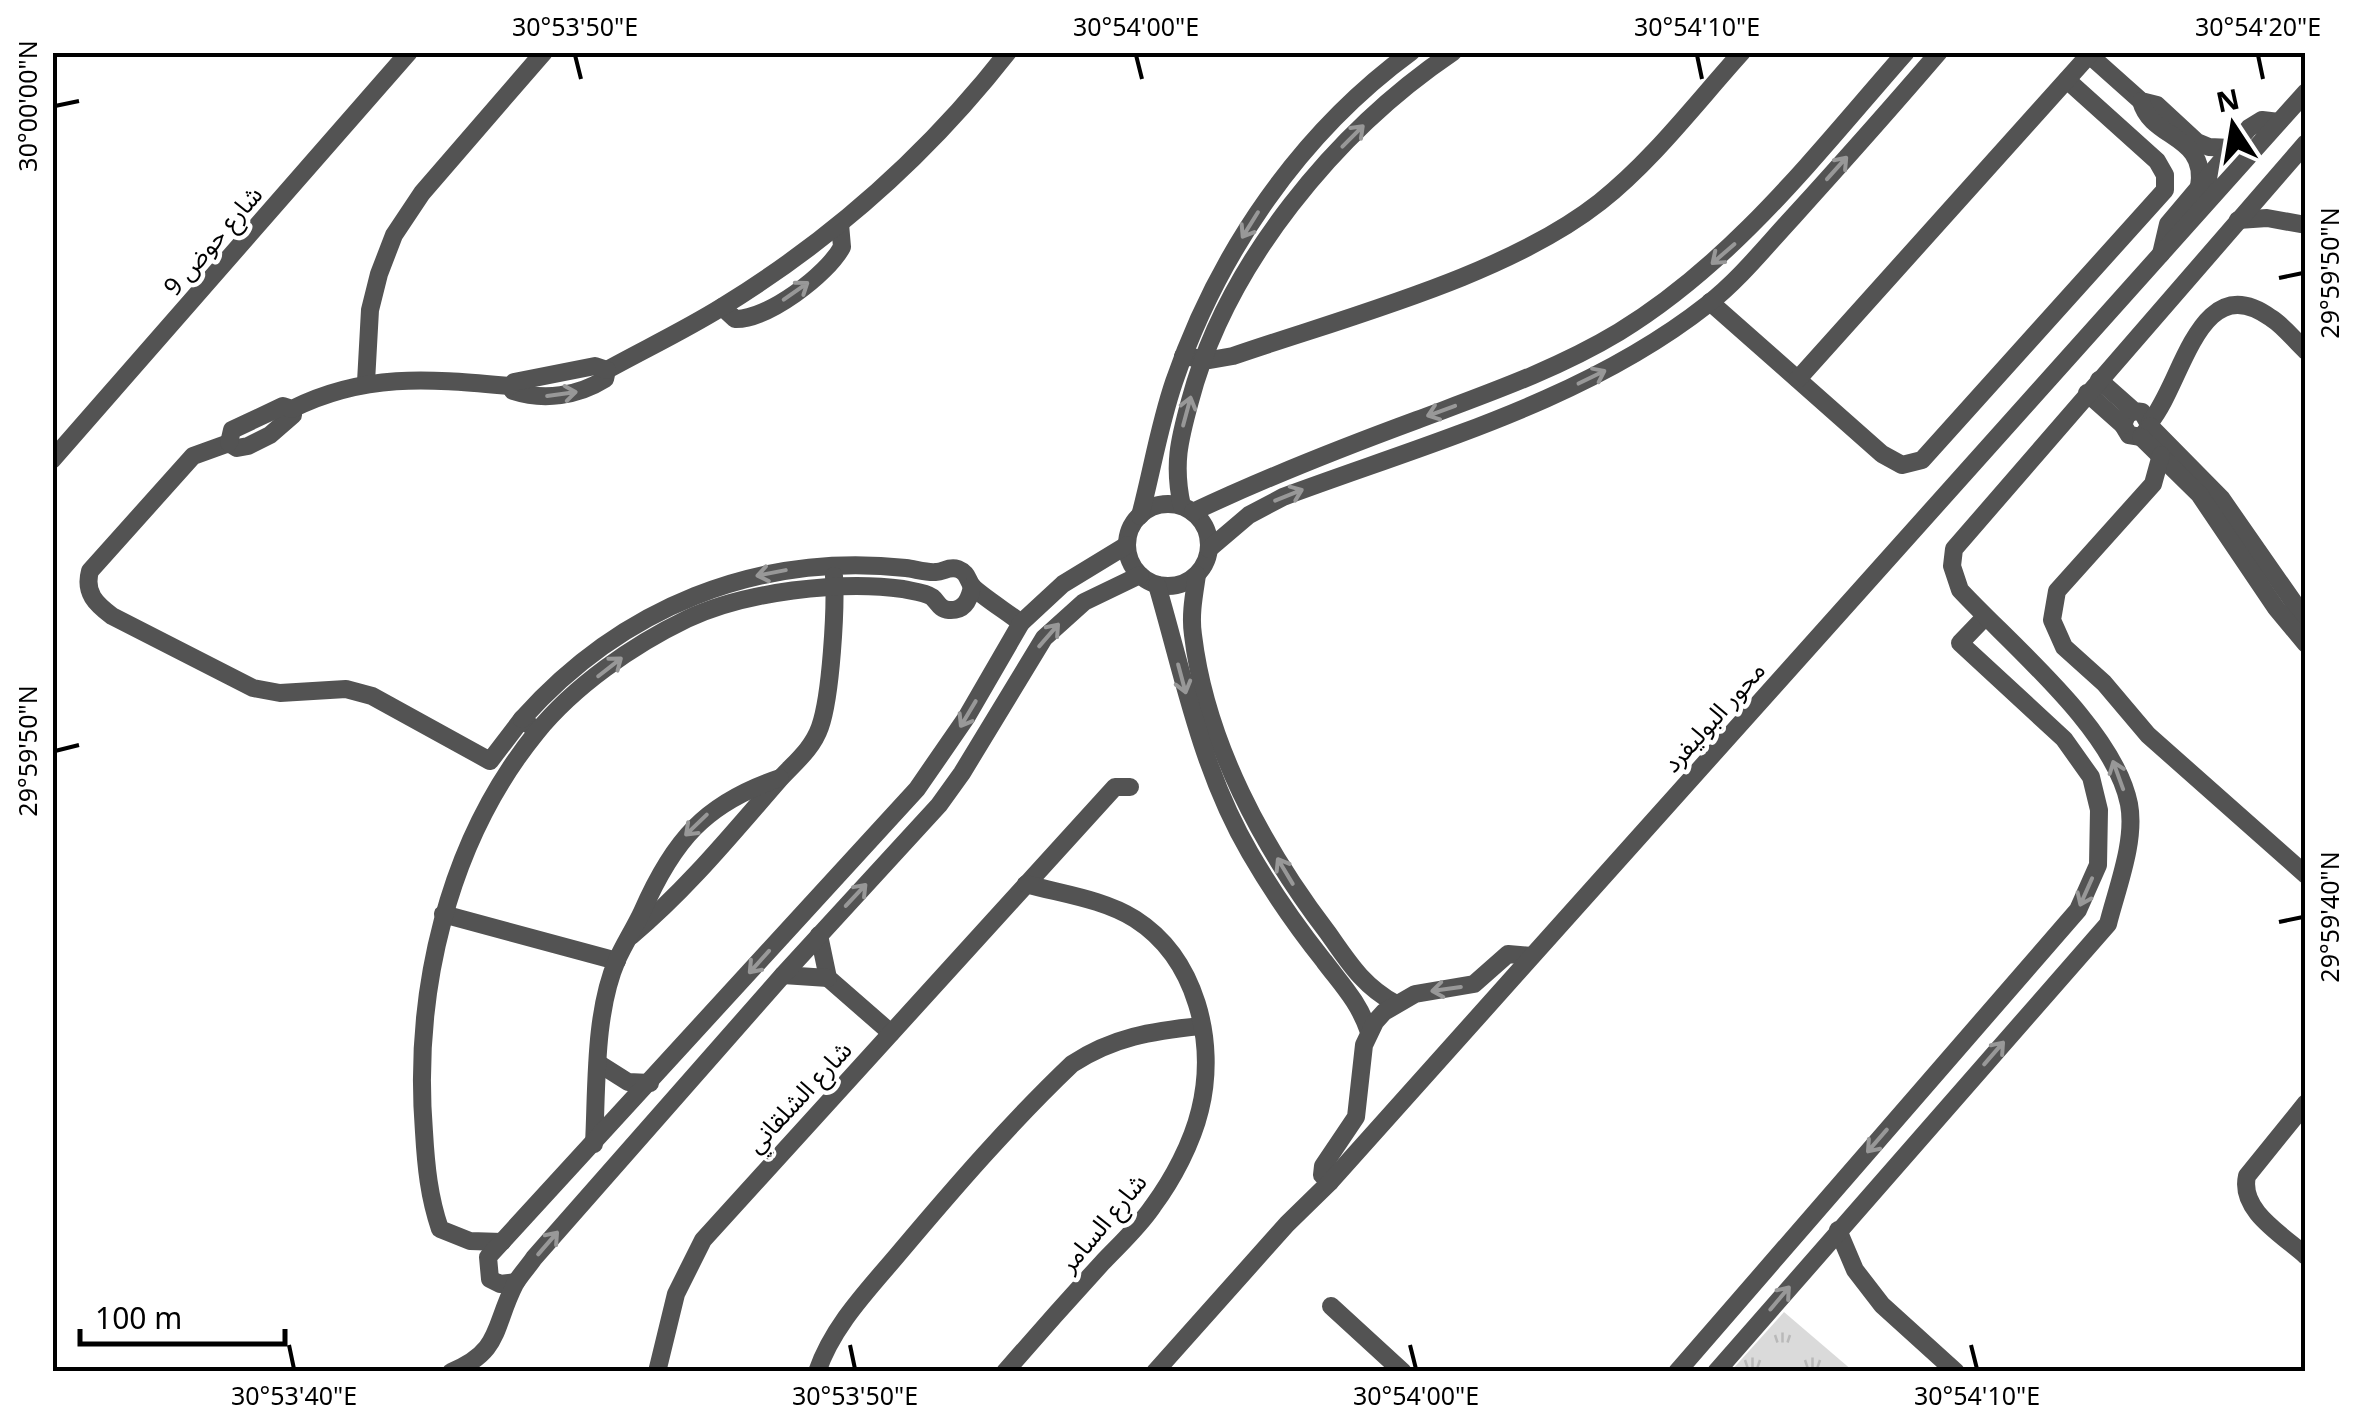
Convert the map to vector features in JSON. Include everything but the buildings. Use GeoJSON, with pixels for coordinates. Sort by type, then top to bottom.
{"type":"FeatureCollection","features":[{"type":"Feature","properties":{"kind":"street","name":"شارع حوض 9"},"geometry":{"type":"LineString","coordinates":[[52,460],[409,52]]}},
{"type":"Feature","properties":{"kind":"street"},"geometry":{"type":"LineString","coordinates":[[366,382],[370,310],[394,235],[422,193],[544,52]]}},
{"type":"Feature","properties":{"kind":"street"},"geometry":{"type":"LineString","coordinates":[[972,586],[970,598],[962,607],[950,610],[931,597],[902,589],[835,588],[780,593],[689,618],[632,650],[530,725],[490,761],[358,691],[280,693],[253,688],[102,608],[86,582],[97,562],[185,463],[203,451],[229,443],[242,448],[259,441],[288,422],[292,409],[320,396],[366,382],[447,380],[510,386],[532,396],[568,394],[601,382],[607,370],[722,307],[840,224],[936,136],[1008,52]]}},
{"type":"Feature","properties":{"kind":"street"},"geometry":{"type":"LineString","coordinates":[[1197,574],[1178,585],[1157,585],[1133,566],[1127,546],[1220,277],[1276,186],[1324,130],[1412,52]]}},
{"type":"Feature","properties":{"kind":"street"},"geometry":{"type":"LineString","coordinates":[[1209,550],[1206,528],[1188,509],[1176,462],[1192,358],[1313,178],[1389,102],[1454,52]]}},
{"type":"Feature","properties":{"kind":"street"},"geometry":{"type":"LineString","coordinates":[[1192,358],[1233,356],[1434,286],[1552,234],[1626,180],[1742,52]]}},
{"type":"Feature","properties":{"kind":"street"},"geometry":{"type":"LineString","coordinates":[[1140,516],[1164,504],[1188,509],[1536,374],[1618,333],[1725,253],[1756,223],[1906,52]]}},
{"type":"Feature","properties":{"kind":"street"},"geometry":{"type":"LineString","coordinates":[[1396,1004],[1364,982],[1303,900],[1236,779],[1209,706],[1193,634],[1197,574],[1209,550],[1248,515],[1283,497],[1592,378],[1633,355],[1710,302],[1748,267],[1939,52]]}},
{"type":"Feature","properties":{"kind":"street"},"geometry":{"type":"LineString","coordinates":[[1798,379],[2088,54],[2141,100],[2156,105],[2166,123],[2195,154],[2199,187]]}},
{"type":"Feature","properties":{"kind":"street"},"geometry":{"type":"LineString","coordinates":[[1710,302],[1892,460],[1902,465],[1922,460],[2161,196],[2167,182],[2158,160],[2067,80]]}},
{"type":"Feature","properties":{"kind":"street"},"geometry":{"type":"LineString","coordinates":[[2300,98],[2306,122]]}},
{"type":"Feature","properties":{"kind":"street","name":"محور البوليفرد"},"geometry":{"type":"LineString","coordinates":[[1155,1372],[1330,1182],[2300,98]]}},
{"type":"Feature","properties":{"kind":"street"},"geometry":{"type":"LineString","coordinates":[[2161,254],[2168,224],[2232,148],[2257,122],[2278,122]]}},
{"type":"Feature","properties":{"kind":"street"},"geometry":{"type":"LineString","coordinates":[[2166,123],[2209,147],[2232,148]]}},
{"type":"Feature","properties":{"kind":"street"},"geometry":{"type":"LineString","coordinates":[[1716,1372],[2108,924],[2127,844],[2130,806],[2114,761],[2092,728],[1956,582],[1954,549],[2305,146]]}},
{"type":"Feature","properties":{"kind":"street"},"geometry":{"type":"LineString","coordinates":[[2238,220],[2266,218],[2306,225]]}},
{"type":"Feature","properties":{"kind":"street"},"geometry":{"type":"LineString","coordinates":[[722,307],[735,319],[758,316],[822,273],[842,247],[840,224]]}},
{"type":"Feature","properties":{"kind":"street"},"geometry":{"type":"LineString","coordinates":[[2140,422],[2163,400],[2204,322],[2222,306],[2243,304],[2269,316],[2306,351]]}},
{"type":"Feature","properties":{"kind":"street"},"geometry":{"type":"LineString","coordinates":[[2093,386],[2198,472],[2276,608],[2306,644]]}},
{"type":"Feature","properties":{"kind":"street"},"geometry":{"type":"LineString","coordinates":[[2140,422],[2161,455],[2215,503],[2306,620]]}},
{"type":"Feature","properties":{"kind":"street"},"geometry":{"type":"LineString","coordinates":[[2161,455],[2153,484],[2057,591],[2052,612],[2056,634],[2064,647],[2104,682],[2148,735],[2306,875]]}},
{"type":"Feature","properties":{"kind":"street"},"geometry":{"type":"LineString","coordinates":[[2153,484],[2180,474]]}},
{"type":"Feature","properties":{"kind":"street"},"geometry":{"type":"LineString","coordinates":[[516,1282],[500,1284],[490,1279],[488,1256],[917,789],[966,718],[1021,622],[1063,584],[1127,546]]}},
{"type":"Feature","properties":{"kind":"street"},"geometry":{"type":"LineString","coordinates":[[631,936],[683,889],[806,752],[819,731],[827,689],[834,565]]}},
{"type":"Feature","properties":{"kind":"street"},"geometry":{"type":"LineString","coordinates":[[502,1242],[470,1241],[440,1229],[427,1176],[420,1093],[422,1035],[443,914],[486,811],[530,725],[565,675],[592,652],[653,614],[702,592],[754,576],[834,565],[937,573]]}},
{"type":"Feature","properties":{"kind":"street"},"geometry":{"type":"LineString","coordinates":[[931,597],[930,584],[937,573],[946,568],[961,570],[972,586],[1021,622]]}},
{"type":"Feature","properties":{"kind":"street"},"geometry":{"type":"LineString","coordinates":[[451,1372],[478,1365],[495,1338],[516,1282],[783,975],[940,805],[1044,638],[1084,602],[1140,575]]}},
{"type":"Feature","properties":{"kind":"street"},"geometry":{"type":"LineString","coordinates":[[1157,585],[1203,752],[1231,819],[1267,883],[1356,999],[1369,1032]]}},
{"type":"Feature","properties":{"kind":"street"},"geometry":{"type":"LineString","coordinates":[[1677,1372],[2078,910],[2098,865],[2100,810],[2092,777],[2064,739],[1960,643],[1985,617]]}},
{"type":"Feature","properties":{"kind":"street"},"geometry":{"type":"LineString","coordinates":[[594,1144],[605,1005],[616,961],[656,878],[688,833],[726,800],[780,778]]}},
{"type":"Feature","properties":{"kind":"street","name":"شارع الشلقاني"},"geometry":{"type":"LineString","coordinates":[[657,1372],[676,1294],[703,1240],[1115,787],[1130,787]]}},
{"type":"Feature","properties":{"kind":"street"},"geometry":{"type":"LineString","coordinates":[[817,1372],[827,1345],[852,1309],[923,1225],[1072,1064],[1120,1038],[1201,1026],[1186,972],[1158,936],[1106,905],[1026,884]]}},
{"type":"Feature","properties":{"kind":"street"},"geometry":{"type":"LineString","coordinates":[[443,914],[616,961]]}},
{"type":"Feature","properties":{"kind":"street"},"geometry":{"type":"LineString","coordinates":[[819,935],[828,978],[891,1034]]}},
{"type":"Feature","properties":{"kind":"street"},"geometry":{"type":"LineString","coordinates":[[1330,1182],[1322,1174],[1323,1166],[1356,1117],[1361,1061],[1369,1032],[1384,1012],[1416,994],[1474,984],[1508,954],[1531,956]]}},
{"type":"Feature","properties":{"kind":"street"},"geometry":{"type":"LineString","coordinates":[[783,975],[828,978]]}},
{"type":"Feature","properties":{"kind":"street","name":"شارع السامر"},"geometry":{"type":"LineString","coordinates":[[1005,1372],[1152,1208],[1174,1171],[1200,1110],[1205,1059],[1201,1026]]}},
{"type":"Feature","properties":{"kind":"street"},"geometry":{"type":"LineString","coordinates":[[598,1062],[628,1082],[650,1083]]}},
{"type":"Feature","properties":{"kind":"street"},"geometry":{"type":"LineString","coordinates":[[2306,1103],[2247,1176],[2245,1186],[2251,1206],[2306,1256]]}},
{"type":"Feature","properties":{"kind":"street"},"geometry":{"type":"LineString","coordinates":[[1838,1230],[1855,1270],[1882,1305],[1956,1372]]}},
{"type":"Feature","properties":{"kind":"street"},"geometry":{"type":"LineString","coordinates":[[1331,1306],[1403,1372]]}},
{"type":"Feature","properties":{"kind":"green space"},"geometry":{"type":"Polygon","coordinates":[[[1784,1312],[1853,1371],[1731,1371],[1784,1312]]]}}]}
